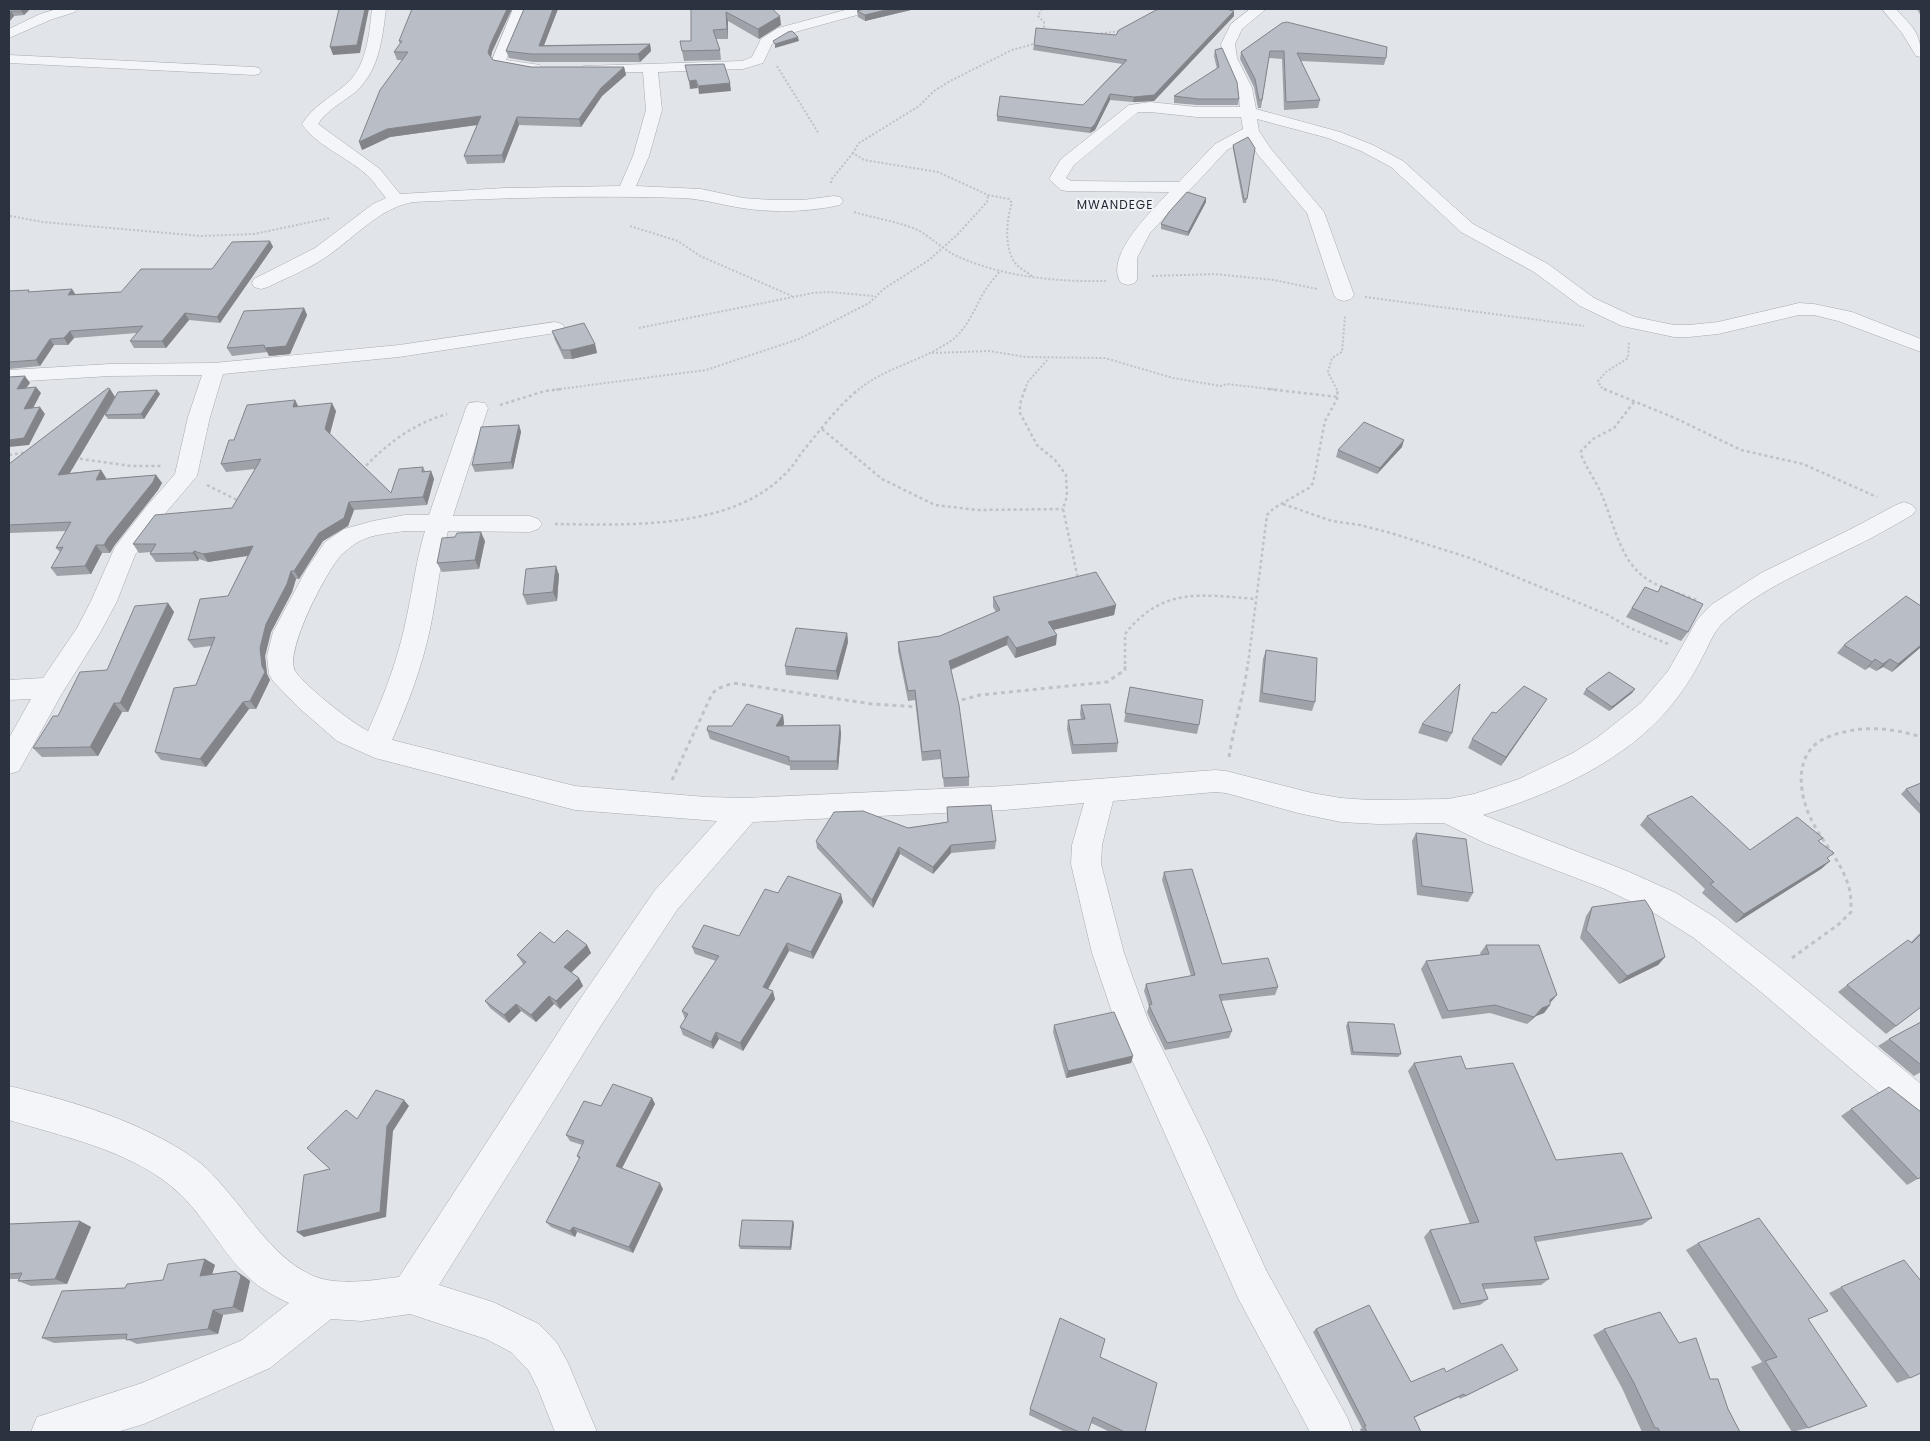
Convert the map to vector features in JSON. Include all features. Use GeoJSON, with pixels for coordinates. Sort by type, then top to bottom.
{"type":"FeatureCollection","features":[{"type":"Feature","properties":{"kind":"street"},"geometry":{"type":"LineString","coordinates":[[9,34],[45,17],[70,9]]}},
{"type":"Feature","properties":{"kind":"street"},"geometry":{"type":"LineString","coordinates":[[379,9],[368,60],[361,77],[316,116],[310,124],[312,128],[325,135],[330,142],[374,172],[396,200]]}},
{"type":"Feature","properties":{"kind":"street"},"geometry":{"type":"LineString","coordinates":[[520,9],[499,60],[507,65],[550,68]]}},
{"type":"Feature","properties":{"kind":"street"},"geometry":{"type":"LineString","coordinates":[[575,69],[650,69],[743,65],[758,60],[766,42],[783,31],[863,9]]}},
{"type":"Feature","properties":{"kind":"street"},"geometry":{"type":"LineString","coordinates":[[1260,9],[1245,18],[1236,27],[1228,44],[1230,58],[1245,88],[1251,131],[1264,152],[1314,212],[1344,295]]}},
{"type":"Feature","properties":{"kind":"street"},"geometry":{"type":"LineString","coordinates":[[1889,9],[1919,45]]}},
{"type":"Feature","properties":{"kind":"street"},"geometry":{"type":"LineString","coordinates":[[9,58],[254,71]]}},
{"type":"Feature","properties":{"kind":"street"},"geometry":{"type":"LineString","coordinates":[[626,191],[640,156],[654,110],[650,69]]}},
{"type":"Feature","properties":{"kind":"street"},"geometry":{"type":"LineString","coordinates":[[1184,187],[1067,186],[1057,179],[1067,162],[1134,108],[1150,107],[1197,112],[1249,112],[1334,135],[1366,148],[1397,164],[1467,228],[1541,268],[1587,302],[1629,322],[1674,331],[1689,331],[1718,328],[1799,310],[1813,309],[1852,320],[1921,346]]}},
{"type":"Feature","properties":{"kind":"street"},"geometry":{"type":"LineString","coordinates":[[1128,278],[1126,269],[1128,258],[1142,231],[1221,147],[1251,131]]}},
{"type":"Feature","properties":{"kind":"street"},"geometry":{"type":"LineString","coordinates":[[261,283],[321,252],[368,216],[396,200],[433,196],[505,193],[626,191],[701,194],[743,203],[771,205],[834,201]]}},
{"type":"Feature","properties":{"kind":"street"},"geometry":{"type":"LineString","coordinates":[[9,376],[119,369],[214,369],[399,351],[555,328]]}},
{"type":"Feature","properties":{"kind":"street"},"geometry":{"type":"LineString","coordinates":[[9,763],[51,688],[87,633],[104,601],[124,553],[188,470],[199,417],[214,369]]}},
{"type":"Feature","properties":{"kind":"street"},"geometry":{"type":"LineString","coordinates":[[376,747],[390,715],[407,665],[417,628],[425,574],[438,522],[477,408]]}},
{"type":"Feature","properties":{"kind":"street"},"geometry":{"type":"LineString","coordinates":[[530,524],[405,522],[352,535],[334,548],[318,570],[286,632],[280,656],[282,674],[347,734],[376,747],[575,798],[660,806],[745,810],[1005,798],[1215,781],[1226,782],[1324,807],[1370,812],[1446,811],[1505,796],[1557,774],[1603,750],[1667,693],[1691,655],[1701,631],[1721,610],[1768,580],[1904,510]]}},
{"type":"Feature","properties":{"kind":"street"},"geometry":{"type":"LineString","coordinates":[[9,690],[51,688]]}},
{"type":"Feature","properties":{"kind":"street"},"geometry":{"type":"LineString","coordinates":[[1102,789],[1087,845],[1086,864],[1108,953],[1133,1024],[1192,1149],[1252,1284],[1332,1432]]}},
{"type":"Feature","properties":{"kind":"street"},"geometry":{"type":"LineString","coordinates":[[410,1295],[588,1016],[666,900],[745,810]]}},
{"type":"Feature","properties":{"kind":"street"},"geometry":{"type":"LineString","coordinates":[[1446,811],[1496,834],[1616,880],[1666,903],[1705,928],[1768,977],[1840,1040],[1921,1106]]}},
{"type":"Feature","properties":{"kind":"street"},"geometry":{"type":"LineString","coordinates":[[9,1103],[94,1128],[155,1155],[184,1173],[212,1202],[261,1263],[287,1282],[325,1299],[362,1301],[410,1295],[493,1322],[525,1338],[543,1357],[554,1376],[576,1432]]}},
{"type":"Feature","properties":{"kind":"street"},"geometry":{"type":"LineString","coordinates":[[52,1432],[144,1404],[256,1354],[325,1299]]}},
{"type":"Feature","properties":{"kind":"path"},"geometry":{"type":"LineString","coordinates":[[1042,9],[1038,16],[1044,22],[1043,36]]}},
{"type":"Feature","properties":{"kind":"path"},"geometry":{"type":"LineString","coordinates":[[1091,34],[1126,31]]}},
{"type":"Feature","properties":{"kind":"path"},"geometry":{"type":"LineString","coordinates":[[1038,42],[1012,50],[950,81],[934,91],[919,106],[859,143],[831,180],[834,201],[851,211],[872,218],[901,223],[922,232],[942,248],[1000,271],[1033,277],[1087,282],[1214,274],[1274,280],[1344,295],[1467,309],[1591,327]]}},
{"type":"Feature","properties":{"kind":"path"},"geometry":{"type":"LineString","coordinates":[[758,60],[760,66],[778,66],[784,80],[819,134]]}},
{"type":"Feature","properties":{"kind":"path"},"geometry":{"type":"LineString","coordinates":[[853,153],[864,160],[938,172],[988,195],[1011,201],[1007,218],[1011,255],[1016,264],[1033,277]]}},
{"type":"Feature","properties":{"kind":"path"},"geometry":{"type":"LineString","coordinates":[[360,472],[372,457],[419,425],[443,415],[506,404],[554,390],[706,370],[799,339],[869,303],[874,296],[929,260],[957,235],[987,202],[988,195]]}},
{"type":"Feature","properties":{"kind":"path"},"geometry":{"type":"LineString","coordinates":[[10,216],[43,222],[201,236],[254,234],[315,220],[368,216]]}},
{"type":"Feature","properties":{"kind":"path"},"geometry":{"type":"LineString","coordinates":[[630,226],[678,241],[700,256],[792,296]]}},
{"type":"Feature","properties":{"kind":"path"},"geometry":{"type":"LineString","coordinates":[[530,524],[648,524],[723,511],[741,504],[784,476],[844,402],[861,387],[897,368],[932,353],[955,337],[970,320],[984,290],[1000,271]]}},
{"type":"Feature","properties":{"kind":"path"},"geometry":{"type":"LineString","coordinates":[[639,328],[792,296],[830,292],[874,296]]}},
{"type":"Feature","properties":{"kind":"path"},"geometry":{"type":"LineString","coordinates":[[1226,782],[1233,729],[1244,692],[1267,515],[1269,511],[1309,488],[1312,483],[1325,420],[1338,397],[1337,389],[1328,372],[1332,358],[1342,352],[1345,310],[1344,295]]}},
{"type":"Feature","properties":{"kind":"path"},"geometry":{"type":"LineString","coordinates":[[1629,322],[1628,358],[1606,372],[1598,381],[1601,387],[1613,394],[1703,430],[1741,450],[1803,464],[1904,510]]}},
{"type":"Feature","properties":{"kind":"path"},"geometry":{"type":"LineString","coordinates":[[932,353],[989,351],[1049,358],[1105,358],[1173,378],[1221,386],[1227,384],[1338,397]]}},
{"type":"Feature","properties":{"kind":"path"},"geometry":{"type":"LineString","coordinates":[[1049,358],[1027,383],[1020,404],[1020,413],[1037,445],[1055,460],[1066,475],[1068,484],[1067,496],[1063,509],[1078,580]]}},
{"type":"Feature","properties":{"kind":"path"},"geometry":{"type":"LineString","coordinates":[[1634,402],[1622,420],[1613,429],[1588,441],[1581,451],[1583,462],[1600,491],[1619,539],[1638,572],[1669,589],[1721,610]]}},
{"type":"Feature","properties":{"kind":"path"},"geometry":{"type":"LineString","coordinates":[[822,429],[882,480],[935,505],[977,510],[1063,509]]}},
{"type":"Feature","properties":{"kind":"path"},"geometry":{"type":"LineString","coordinates":[[9,455],[29,452]]}},
{"type":"Feature","properties":{"kind":"path"},"geometry":{"type":"LineString","coordinates":[[71,457],[149,468],[188,470],[235,500],[242,501]]}},
{"type":"Feature","properties":{"kind":"path"},"geometry":{"type":"LineString","coordinates":[[1282,503],[1332,521],[1360,525],[1391,533],[1470,558],[1598,610],[1630,628],[1691,655]]}},
{"type":"Feature","properties":{"kind":"path"},"geometry":{"type":"LineString","coordinates":[[951,703],[980,695],[1107,682],[1125,670],[1125,634],[1150,611],[1168,600],[1184,597],[1256,598]]}},
{"type":"Feature","properties":{"kind":"path"},"geometry":{"type":"LineString","coordinates":[[660,806],[712,694],[717,689],[733,683],[742,683],[872,704],[923,707]]}},
{"type":"Feature","properties":{"kind":"path"},"geometry":{"type":"LineString","coordinates":[[1768,977],[1839,924],[1851,912],[1851,894],[1842,871],[1806,809],[1800,785],[1802,766],[1807,751],[1820,739],[1864,729],[1894,730],[1921,737]]}},
{"type":"Feature","properties":{"kind":"building"},"geometry":{"type":"Polygon","coordinates":[[[9,9],[23,9],[21,11],[11,11],[9,14],[9,9]]]}},
{"type":"Feature","properties":{"kind":"building"},"geometry":{"type":"Polygon","coordinates":[[[339,9],[365,9],[357,45],[330,47],[339,9]]]}},
{"type":"Feature","properties":{"kind":"building"},"geometry":{"type":"Polygon","coordinates":[[[412,9],[507,9],[490,45],[488,53],[493,60],[531,67],[624,67],[601,88],[579,119],[517,117],[502,155],[464,156],[481,116],[387,129],[359,142],[380,90],[408,52],[394,52],[402,41],[399,41],[412,9]]]}},
{"type":"Feature","properties":{"kind":"building"},"geometry":{"type":"Polygon","coordinates":[[[524,9],[553,9],[539,46],[650,44],[638,54],[531,54],[506,51],[524,9]]]}},
{"type":"Feature","properties":{"kind":"building"},"geometry":{"type":"Polygon","coordinates":[[[691,9],[772,9],[780,16],[758,29],[726,12],[727,29],[713,30],[720,50],[682,51],[680,41],[691,41],[691,9]]]}},
{"type":"Feature","properties":{"kind":"building"},"geometry":{"type":"Polygon","coordinates":[[[864,9],[890,9],[865,15],[857,11],[864,9]]]}},
{"type":"Feature","properties":{"kind":"building"},"geometry":{"type":"Polygon","coordinates":[[[1158,9],[1226,9],[1234,11],[1154,95],[1134,97],[1110,94],[1095,124],[1091,128],[997,116],[1000,96],[1083,105],[1127,60],[1034,45],[1036,28],[1116,35],[1119,30],[1158,9]]]}},
{"type":"Feature","properties":{"kind":"building"},"geometry":{"type":"Polygon","coordinates":[[[1287,22],[1387,47],[1386,58],[1297,53],[1320,100],[1286,102],[1284,51],[1270,51],[1262,100],[1259,100],[1255,79],[1241,52],[1282,23],[1287,22]]]}},
{"type":"Feature","properties":{"kind":"building"},"geometry":{"type":"Polygon","coordinates":[[[792,31],[798,37],[775,44],[773,41],[788,32],[792,31]]]}},
{"type":"Feature","properties":{"kind":"building"},"geometry":{"type":"Polygon","coordinates":[[[1222,48],[1237,82],[1239,99],[1198,99],[1174,96],[1219,67],[1215,50],[1222,48]]]}},
{"type":"Feature","properties":{"kind":"building"},"geometry":{"type":"Polygon","coordinates":[[[724,64],[730,83],[698,86],[696,80],[689,81],[685,65],[724,64]]]}},
{"type":"Feature","properties":{"kind":"building"},"geometry":{"type":"Polygon","coordinates":[[[1248,137],[1255,148],[1247,199],[1244,199],[1233,145],[1248,137]]]}},
{"type":"Feature","properties":{"kind":"building"},"geometry":{"type":"Polygon","coordinates":[[[1187,192],[1206,198],[1188,232],[1161,224],[1169,212],[1187,192]]]}},
{"type":"Feature","properties":{"kind":"building"},"geometry":{"type":"Polygon","coordinates":[[[270,241],[217,317],[185,313],[162,341],[130,341],[143,326],[70,331],[64,338],[50,339],[36,360],[9,362],[9,291],[29,290],[28,292],[72,289],[68,295],[121,292],[141,269],[212,269],[232,242],[270,241]]]}},
{"type":"Feature","properties":{"kind":"building"},"geometry":{"type":"Polygon","coordinates":[[[304,308],[286,346],[265,348],[264,345],[227,348],[244,311],[304,308]]]}},
{"type":"Feature","properties":{"kind":"building"},"geometry":{"type":"Polygon","coordinates":[[[584,323],[595,344],[562,350],[552,331],[584,323]]]}},
{"type":"Feature","properties":{"kind":"building"},"geometry":{"type":"Polygon","coordinates":[[[25,376],[17,389],[36,387],[24,409],[40,407],[24,438],[9,440],[9,377],[25,376]]]}},
{"type":"Feature","properties":{"kind":"building"},"geometry":{"type":"Polygon","coordinates":[[[108,388],[110,389],[58,475],[101,470],[96,480],[156,475],[153,482],[104,545],[96,545],[85,566],[51,568],[63,547],[56,548],[71,522],[9,525],[9,464],[108,388]]]}},
{"type":"Feature","properties":{"kind":"building"},"geometry":{"type":"Polygon","coordinates":[[[157,390],[141,414],[105,415],[118,392],[157,390]]]}},
{"type":"Feature","properties":{"kind":"building"},"geometry":{"type":"Polygon","coordinates":[[[295,400],[293,407],[332,403],[325,429],[391,493],[399,469],[423,467],[422,472],[431,471],[423,497],[349,502],[344,518],[319,533],[294,571],[291,571],[287,584],[266,624],[260,648],[262,666],[265,672],[250,701],[243,702],[200,759],[155,752],[174,688],[196,685],[215,637],[188,640],[200,599],[228,596],[253,546],[203,554],[194,551],[193,553],[150,554],[156,544],[133,544],[155,515],[232,508],[261,459],[221,464],[229,440],[234,440],[247,405],[295,400]]]}},
{"type":"Feature","properties":{"kind":"building"},"geometry":{"type":"Polygon","coordinates":[[[1364,422],[1404,440],[1380,468],[1338,450],[1364,422]]]}},
{"type":"Feature","properties":{"kind":"building"},"geometry":{"type":"Polygon","coordinates":[[[519,425],[511,462],[472,465],[481,427],[519,425]]]}},
{"type":"Feature","properties":{"kind":"building"},"geometry":{"type":"Polygon","coordinates":[[[481,532],[475,560],[437,563],[442,538],[455,537],[457,533],[481,532]]]}},
{"type":"Feature","properties":{"kind":"building"},"geometry":{"type":"Polygon","coordinates":[[[556,566],[553,592],[523,595],[526,569],[556,566]]]}},
{"type":"Feature","properties":{"kind":"building"},"geometry":{"type":"Polygon","coordinates":[[[1096,572],[1116,605],[1048,622],[1057,635],[1016,648],[1008,636],[949,661],[959,705],[969,777],[943,778],[940,750],[922,752],[915,690],[908,691],[898,642],[940,636],[1000,610],[993,597],[1096,572]]]}},
{"type":"Feature","properties":{"kind":"building"},"geometry":{"type":"Polygon","coordinates":[[[1661,586],[1703,604],[1688,632],[1632,608],[1645,587],[1658,592],[1661,586]]]}},
{"type":"Feature","properties":{"kind":"building"},"geometry":{"type":"Polygon","coordinates":[[[1906,596],[1921,606],[1921,645],[1898,664],[1890,659],[1883,664],[1875,659],[1872,662],[1844,645],[1906,596]]]}},
{"type":"Feature","properties":{"kind":"building"},"geometry":{"type":"Polygon","coordinates":[[[168,603],[120,703],[114,703],[90,747],[33,748],[53,716],[58,716],[80,672],[107,670],[135,606],[168,603]]]}},
{"type":"Feature","properties":{"kind":"building"},"geometry":{"type":"Polygon","coordinates":[[[796,628],[847,633],[836,671],[785,666],[796,628]]]}},
{"type":"Feature","properties":{"kind":"building"},"geometry":{"type":"Polygon","coordinates":[[[1266,650],[1317,658],[1315,702],[1262,693],[1266,650]]]}},
{"type":"Feature","properties":{"kind":"building"},"geometry":{"type":"Polygon","coordinates":[[[1609,672],[1635,689],[1612,707],[1586,689],[1609,672]]]}},
{"type":"Feature","properties":{"kind":"building"},"geometry":{"type":"Polygon","coordinates":[[[1460,684],[1452,733],[1422,724],[1460,684]]]}},
{"type":"Feature","properties":{"kind":"building"},"geometry":{"type":"Polygon","coordinates":[[[1524,686],[1547,699],[1506,757],[1472,739],[1492,712],[1496,713],[1524,686]]]}},
{"type":"Feature","properties":{"kind":"building"},"geometry":{"type":"Polygon","coordinates":[[[1130,687],[1203,700],[1199,725],[1125,713],[1130,687]]]}},
{"type":"Feature","properties":{"kind":"building"},"geometry":{"type":"Polygon","coordinates":[[[747,704],[783,715],[776,726],[840,725],[837,761],[789,761],[789,757],[707,730],[708,726],[732,726],[747,704]]]}},
{"type":"Feature","properties":{"kind":"building"},"geometry":{"type":"Polygon","coordinates":[[[1110,704],[1118,743],[1073,745],[1068,720],[1085,719],[1081,705],[1110,704]]]}},
{"type":"Feature","properties":{"kind":"building"},"geometry":{"type":"Polygon","coordinates":[[[1921,783],[1921,806],[1906,789],[1921,783]]]}},
{"type":"Feature","properties":{"kind":"building"},"geometry":{"type":"Polygon","coordinates":[[[1692,796],[1750,850],[1797,817],[1823,838],[1818,841],[1834,853],[1827,858],[1830,861],[1744,914],[1710,884],[1714,882],[1647,816],[1692,796]]]}},
{"type":"Feature","properties":{"kind":"building"},"geometry":{"type":"Polygon","coordinates":[[[991,805],[996,841],[951,845],[933,867],[899,847],[872,900],[816,841],[834,812],[863,811],[908,828],[948,822],[947,807],[991,805]]]}},
{"type":"Feature","properties":{"kind":"building"},"geometry":{"type":"Polygon","coordinates":[[[1416,833],[1466,839],[1473,893],[1422,886],[1416,833]]]}},
{"type":"Feature","properties":{"kind":"building"},"geometry":{"type":"Polygon","coordinates":[[[1192,869],[1222,964],[1268,958],[1278,987],[1219,995],[1232,1031],[1167,1043],[1149,1005],[1152,1004],[1146,984],[1195,975],[1164,872],[1192,869]]]}},
{"type":"Feature","properties":{"kind":"building"},"geometry":{"type":"Polygon","coordinates":[[[788,876],[841,894],[811,952],[787,943],[763,987],[773,991],[740,1043],[716,1032],[711,1042],[680,1027],[688,1014],[682,1011],[719,956],[692,947],[704,925],[739,936],[765,889],[778,893],[788,876]]]}},
{"type":"Feature","properties":{"kind":"building"},"geometry":{"type":"Polygon","coordinates":[[[1645,900],[1652,911],[1665,957],[1627,976],[1586,930],[1592,907],[1645,900]]]}},
{"type":"Feature","properties":{"kind":"building"},"geometry":{"type":"Polygon","coordinates":[[[567,930],[587,945],[564,967],[579,978],[556,1001],[549,996],[531,1015],[516,1004],[504,1015],[485,1001],[526,962],[517,955],[540,932],[554,943],[567,930]]]}},
{"type":"Feature","properties":{"kind":"building"},"geometry":{"type":"Polygon","coordinates":[[[1921,934],[1921,1007],[1896,1026],[1847,985],[1908,940],[1912,943],[1921,934]]]}},
{"type":"Feature","properties":{"kind":"building"},"geometry":{"type":"Polygon","coordinates":[[[1486,945],[1539,945],[1557,995],[1550,1000],[1550,1005],[1542,1008],[1534,1017],[1495,1005],[1448,1011],[1426,961],[1489,954],[1486,945]]]}},
{"type":"Feature","properties":{"kind":"building"},"geometry":{"type":"Polygon","coordinates":[[[1114,1012],[1133,1056],[1068,1071],[1054,1025],[1114,1012]]]}},
{"type":"Feature","properties":{"kind":"building"},"geometry":{"type":"Polygon","coordinates":[[[1348,1022],[1394,1024],[1401,1054],[1353,1052],[1348,1022]]]}},
{"type":"Feature","properties":{"kind":"building"},"geometry":{"type":"Polygon","coordinates":[[[1921,1022],[1921,1065],[1889,1039],[1921,1022]]]}},
{"type":"Feature","properties":{"kind":"building"},"geometry":{"type":"Polygon","coordinates":[[[1461,1056],[1466,1069],[1513,1063],[1556,1160],[1622,1153],[1652,1218],[1534,1237],[1549,1279],[1482,1284],[1488,1299],[1461,1304],[1430,1230],[1479,1222],[1414,1063],[1461,1056]]]}},
{"type":"Feature","properties":{"kind":"building"},"geometry":{"type":"Polygon","coordinates":[[[613,1084],[652,1098],[616,1166],[660,1183],[629,1247],[573,1227],[570,1231],[546,1222],[580,1157],[577,1156],[584,1141],[566,1135],[584,1101],[601,1106],[613,1084]]]}},
{"type":"Feature","properties":{"kind":"building"},"geometry":{"type":"Polygon","coordinates":[[[1889,1087],[1921,1112],[1921,1177],[1918,1179],[1851,1109],[1889,1087]]]}},
{"type":"Feature","properties":{"kind":"building"},"geometry":{"type":"Polygon","coordinates":[[[376,1090],[404,1100],[387,1126],[380,1212],[297,1232],[304,1175],[330,1169],[307,1148],[346,1110],[357,1119],[376,1090]]]}},
{"type":"Feature","properties":{"kind":"building"},"geometry":{"type":"Polygon","coordinates":[[[1759,1218],[1828,1311],[1808,1319],[1867,1406],[1808,1428],[1765,1361],[1777,1357],[1698,1243],[1759,1218]]]}},
{"type":"Feature","properties":{"kind":"building"},"geometry":{"type":"Polygon","coordinates":[[[742,1220],[793,1221],[790,1247],[739,1246],[742,1220]]]}},
{"type":"Feature","properties":{"kind":"building"},"geometry":{"type":"Polygon","coordinates":[[[80,1221],[55,1279],[18,1281],[22,1273],[9,1274],[9,1224],[80,1221]]]}},
{"type":"Feature","properties":{"kind":"building"},"geometry":{"type":"Polygon","coordinates":[[[205,1259],[200,1276],[236,1271],[241,1276],[233,1307],[213,1310],[208,1329],[126,1340],[127,1334],[42,1338],[62,1291],[125,1288],[127,1284],[163,1280],[168,1264],[205,1259]]]}},
{"type":"Feature","properties":{"kind":"building"},"geometry":{"type":"Polygon","coordinates":[[[1904,1260],[1921,1281],[1921,1373],[1910,1378],[1841,1287],[1904,1260]]]}},
{"type":"Feature","properties":{"kind":"building"},"geometry":{"type":"Polygon","coordinates":[[[1369,1305],[1411,1382],[1444,1368],[1446,1372],[1502,1344],[1518,1370],[1465,1396],[1464,1394],[1414,1417],[1421,1432],[1367,1432],[1364,1426],[1366,1426],[1316,1329],[1369,1305]]]}},
{"type":"Feature","properties":{"kind":"building"},"geometry":{"type":"Polygon","coordinates":[[[1660,1312],[1679,1343],[1696,1338],[1710,1379],[1718,1379],[1728,1409],[1740,1432],[1660,1432],[1658,1428],[1655,1428],[1634,1383],[1604,1329],[1660,1312]]]}},
{"type":"Feature","properties":{"kind":"building"},"geometry":{"type":"Polygon","coordinates":[[[1060,1318],[1105,1339],[1100,1357],[1157,1383],[1145,1432],[1125,1432],[1093,1417],[1088,1432],[1079,1432],[1030,1409],[1060,1318]]]}},
{"type":"Feature","properties":{"kind":"district","name":"MWANDEGE"},"geometry":{"type":"Point","coordinates":[1115,205]}}]}
